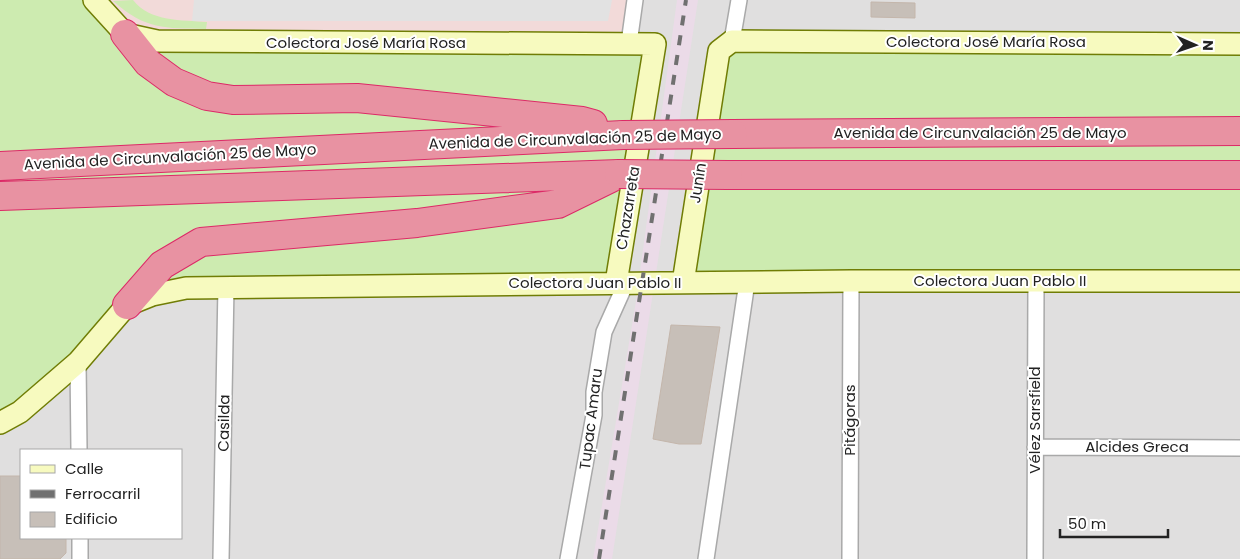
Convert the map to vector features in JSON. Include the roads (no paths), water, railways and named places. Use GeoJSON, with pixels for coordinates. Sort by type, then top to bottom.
{"type":"FeatureCollection","features":[{"type":"Feature","properties":{"kind":"highway"},"geometry":{"type":"LineString","coordinates":[[125,34],[148,63],[174,82],[207,96],[233,100],[357,98],[582,121],[623,134]]}},
{"type":"Feature","properties":{"kind":"highway","name":"Avenida de Circunvalación 25 de Mayo"},"geometry":{"type":"LineString","coordinates":[[0,166],[623,134],[1240,131]]}},
{"type":"Feature","properties":{"kind":"highway"},"geometry":{"type":"LineString","coordinates":[[127,305],[162,265],[201,242],[417,223],[558,204],[619,174]]}},
{"type":"Feature","properties":{"kind":"highway","name":"Avenida de Circunvalación 25 de Mayo"},"geometry":{"type":"LineString","coordinates":[[0,196],[619,174],[1240,176]]}},
{"type":"Feature","properties":{"kind":"main road"},"geometry":{"type":"LineString","coordinates":[[94,0],[125,34]]}},
{"type":"Feature","properties":{"kind":"main road","name":"Colectora José María Rosa"},"geometry":{"type":"LineString","coordinates":[[125,34],[157,41],[198,43],[655,44]]}},
{"type":"Feature","properties":{"kind":"main road","name":"Colectora José María Rosa"},"geometry":{"type":"LineString","coordinates":[[732,41],[1240,44]]}},
{"type":"Feature","properties":{"kind":"main road","name":"Junín"},"geometry":{"type":"LineString","coordinates":[[683,283],[719,51],[732,41]]}},
{"type":"Feature","properties":{"kind":"main road","name":"Chazarreta"},"geometry":{"type":"LineString","coordinates":[[621,283],[655,44]]}},
{"type":"Feature","properties":{"kind":"main road","name":"Colectora Juan Pablo II"},"geometry":{"type":"LineString","coordinates":[[0,422],[20,412],[78,362],[127,305],[152,295],[186,288],[226,286],[851,281],[1240,281]]}},
{"type":"Feature","properties":{"kind":"street"},"geometry":{"type":"LineString","coordinates":[[629,43],[636,0]]}},
{"type":"Feature","properties":{"kind":"street","name":"Junín"},"geometry":{"type":"LineString","coordinates":[[732,41],[739,0]]}},
{"type":"Feature","properties":{"kind":"street","name":"Pitágoras"},"geometry":{"type":"LineString","coordinates":[[850,559],[851,281]]}},
{"type":"Feature","properties":{"kind":"street"},"geometry":{"type":"LineString","coordinates":[[706,559],[747,282]]}},
{"type":"Feature","properties":{"kind":"street","name":"Vélez Sarsfield"},"geometry":{"type":"LineString","coordinates":[[1035,559],[1036,282]]}},
{"type":"Feature","properties":{"kind":"street","name":"Tupac Amaru"},"geometry":{"type":"LineString","coordinates":[[568,559],[594,414],[594,392],[604,332],[621,283]]}},
{"type":"Feature","properties":{"kind":"street","name":"Casilda"},"geometry":{"type":"LineString","coordinates":[[221,559],[226,286]]}},
{"type":"Feature","properties":{"kind":"street"},"geometry":{"type":"LineString","coordinates":[[78,362],[79,449]]}},
{"type":"Feature","properties":{"kind":"street","name":"Alcides Greca"},"geometry":{"type":"LineString","coordinates":[[1035,447],[1240,448]]}},
{"type":"Feature","properties":{"kind":"street"},"geometry":{"type":"LineString","coordinates":[[80,539],[80,559]]}},
{"type":"Feature","properties":{"kind":"railway"},"geometry":{"type":"LineString","coordinates":[[599,559],[686,0]]}}]}
